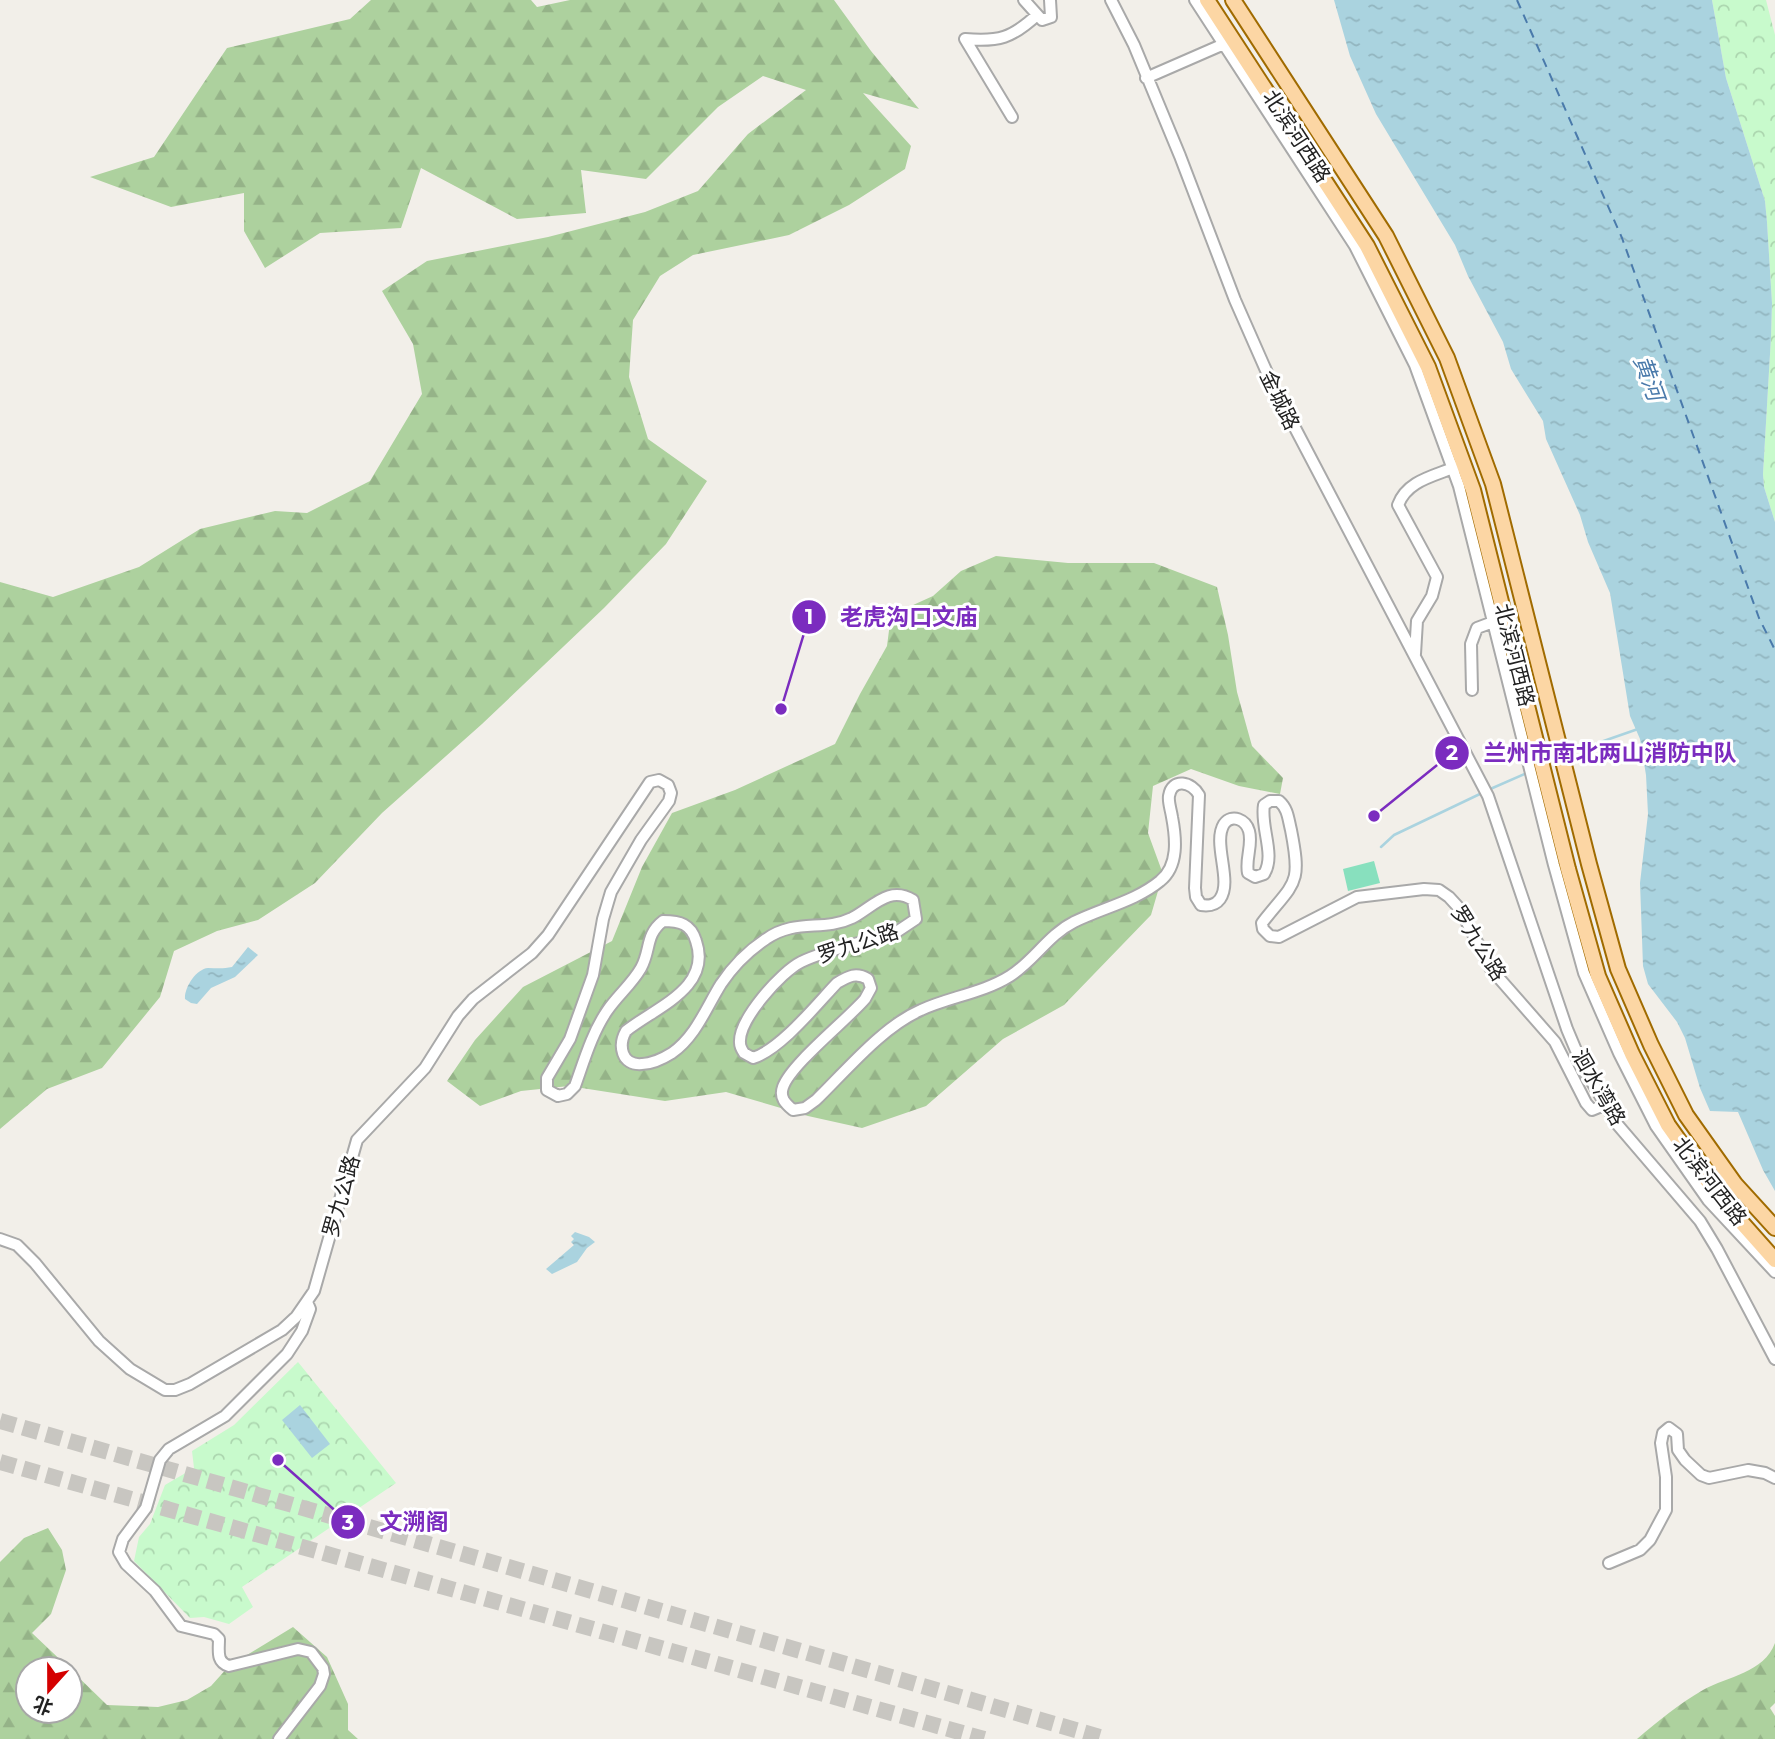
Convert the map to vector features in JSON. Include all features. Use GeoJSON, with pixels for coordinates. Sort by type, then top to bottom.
{"type":"FeatureCollection","features":[{"type":"Feature","properties":{"kind":"main road","name":"北滨河西路"},"geometry":{"type":"LineString","coordinates":[[1208,0],[1240,59],[1367,246],[1428,367],[1458,466],[1473,490],[1568,870],[1598,976],[1632,1054],[1668,1125],[1718,1197],[1775,1260]]}},
{"type":"Feature","properties":{"kind":"main road","name":"北滨河西路"},"geometry":{"type":"LineString","coordinates":[[1233,0],[1386,236],[1447,358],[1493,484],[1618,969],[1651,1045],[1686,1115],[1735,1184],[1775,1228]]}},
{"type":"Feature","properties":{"kind":"street"},"geometry":{"type":"LineString","coordinates":[[1024,0],[1042,20],[1051,17],[1050,0]]}},
{"type":"Feature","properties":{"kind":"street","name":"金城路"},"geometry":{"type":"LineString","coordinates":[[1111,0],[1134,45],[1235,300],[1272,384],[1482,784]]}},
{"type":"Feature","properties":{"kind":"street"},"geometry":{"type":"LineString","coordinates":[[1195,0],[1224,44],[1240,59]]}},
{"type":"Feature","properties":{"kind":"street"},"geometry":{"type":"LineString","coordinates":[[1013,117],[965,39],[1000,39],[1019,31],[1037,15]]}},
{"type":"Feature","properties":{"kind":"street"},"geometry":{"type":"LineString","coordinates":[[1146,78],[1224,44]]}},
{"type":"Feature","properties":{"kind":"street"},"geometry":{"type":"LineString","coordinates":[[1415,657],[1417,621],[1432,596],[1437,577],[1398,505],[1401,495],[1410,485],[1458,466],[1493,622],[1584,973],[1656,1126],[1708,1200],[1775,1272]]}},
{"type":"Feature","properties":{"kind":"street"},"geometry":{"type":"LineString","coordinates":[[1472,690],[1471,644],[1477,628],[1493,622]]}},
{"type":"Feature","properties":{"kind":"street","name":"罗九公路"},"geometry":{"type":"LineString","coordinates":[[0,1240],[17,1245],[35,1263],[99,1341],[130,1369],[166,1390],[175,1390],[190,1384],[282,1330],[296,1318],[314,1291],[357,1140],[425,1068],[458,1016],[473,999],[532,953],[548,935],[650,782],[659,780],[668,785],[671,793],[669,801],[628,860],[611,892],[593,975],[580,1013],[570,1039],[547,1078],[547,1090],[558,1096],[567,1094],[575,1086],[600,1023],[608,1009],[634,979],[643,964],[654,928],[663,920],[678,921],[688,926],[699,950],[699,968],[686,989],[626,1031],[621,1040],[621,1051],[631,1062],[642,1065],[672,1052],[686,1040],[733,967],[764,940],[794,926],[838,923],[883,898],[895,894],[905,895],[913,900],[916,910],[916,919],[908,926],[895,933],[800,962],[773,986],[752,1012],[743,1030],[740,1042],[744,1053],[753,1058],[763,1054],[776,1045],[837,983],[849,975],[859,974],[868,979],[871,988],[865,999],[811,1053],[783,1086],[785,1104],[793,1110],[805,1108],[897,1024],[918,1011],[1008,978],[1023,967],[1045,942],[1073,923],[1132,898],[1165,877],[1175,849],[1176,835],[1168,797],[1178,783],[1188,783],[1199,795],[1195,888],[1201,905],[1210,906],[1219,901],[1224,891],[1221,836],[1224,825],[1229,820],[1245,822],[1249,829],[1246,863],[1248,873],[1255,877],[1264,874],[1269,866],[1262,816],[1264,806],[1270,801],[1279,801],[1286,807],[1297,860],[1297,873],[1287,893],[1262,923],[1269,936],[1279,937],[1357,897],[1424,889],[1439,890],[1450,897],[1460,909],[1491,969],[1555,1042],[1592,1111],[1604,1105]]}},
{"type":"Feature","properties":{"kind":"street","name":"洄水湾路"},"geometry":{"type":"LineString","coordinates":[[1482,784],[1567,1029],[1583,1067],[1617,1124],[1700,1221],[1775,1359]]}},
{"type":"Feature","properties":{"kind":"street"},"geometry":{"type":"LineString","coordinates":[[279,1739],[320,1686],[323,1668],[312,1652],[298,1649],[229,1666],[222,1664],[219,1659],[219,1639],[214,1634],[181,1626],[155,1591],[126,1564],[119,1552],[123,1539],[145,1508],[160,1460],[169,1449],[225,1416],[288,1354],[302,1331],[310,1309],[307,1302]]}},
{"type":"Feature","properties":{"kind":"street"},"geometry":{"type":"LineString","coordinates":[[1609,1563],[1640,1550],[1650,1541],[1666,1510],[1666,1477],[1661,1443],[1663,1433],[1669,1428],[1677,1434],[1678,1450],[1701,1475],[1709,1478],[1748,1470],[1775,1478]]}},
{"type":"Feature","properties":{"kind":"green space"},"geometry":{"type":"Polygon","coordinates":[[[371,0],[531,0],[537,7],[570,0],[834,0],[871,51],[919,109],[863,93],[911,146],[905,169],[849,205],[789,235],[693,255],[660,276],[633,320],[629,377],[648,439],[707,481],[666,544],[604,608],[482,724],[382,813],[315,883],[258,920],[217,931],[174,951],[160,997],[102,1068],[47,1089],[0,1129],[0,582],[53,597],[139,567],[200,529],[275,511],[307,513],[370,481],[422,394],[413,344],[382,291],[427,261],[548,237],[645,212],[698,191],[748,134],[806,90],[763,76],[718,107],[646,179],[581,170],[586,213],[517,219],[421,168],[401,228],[320,233],[265,268],[244,231],[244,193],[171,207],[90,177],[154,157],[227,48],[350,19],[371,0]]]}},
{"type":"Feature","properties":{"kind":"green space"},"geometry":{"type":"Polygon","coordinates":[[[1712,0],[1766,0],[1775,35],[1775,522],[1764,487],[1763,474],[1772,303],[1765,201],[1726,78],[1712,0]]]}},
{"type":"Feature","properties":{"kind":"green space"},"geometry":{"type":"Polygon","coordinates":[[[996,556],[1068,563],[1154,563],[1217,587],[1237,692],[1252,746],[1283,778],[1280,794],[1239,786],[1191,769],[1153,786],[1148,833],[1163,874],[1151,915],[1064,1005],[1003,1039],[926,1106],[862,1128],[808,1116],[726,1092],[665,1101],[569,1086],[521,1091],[480,1106],[447,1081],[475,1040],[523,987],[612,941],[642,867],[672,813],[735,790],[835,744],[887,646],[891,615],[933,596],[961,571],[996,556]]]}},
{"type":"Feature","properties":{"kind":"green space"},"geometry":{"type":"Polygon","coordinates":[[[1374,861],[1380,883],[1348,891],[1343,869],[1374,861]]]}},
{"type":"Feature","properties":{"kind":"green space"},"geometry":{"type":"Polygon","coordinates":[[[298,1362],[396,1483],[242,1587],[253,1607],[229,1624],[204,1617],[190,1618],[134,1561],[139,1537],[150,1524],[165,1485],[194,1468],[192,1451],[234,1425],[298,1362]]]}},
{"type":"Feature","properties":{"kind":"green space"},"geometry":{"type":"Polygon","coordinates":[[[48,1528],[62,1550],[66,1570],[51,1614],[32,1633],[55,1655],[14,1655],[14,1725],[84,1725],[84,1683],[107,1705],[158,1707],[187,1700],[211,1686],[229,1666],[293,1627],[327,1657],[348,1704],[348,1730],[358,1739],[0,1739],[0,1562],[24,1538],[48,1528]]]}},
{"type":"Feature","properties":{"kind":"green space"},"geometry":{"type":"Polygon","coordinates":[[[1775,1643],[1775,1703],[1770,1708],[1775,1716],[1775,1739],[1637,1739],[1694,1695],[1763,1661],[1775,1643]]]}},
{"type":"Feature","properties":{"kind":"water","name":"黄河"},"geometry":{"type":"Polygon","coordinates":[[[1334,0],[1712,0],[1726,78],[1765,201],[1772,303],[1763,474],[1764,487],[1775,522],[1775,1191],[1738,1112],[1710,1111],[1685,1038],[1677,1022],[1648,984],[1643,966],[1640,883],[1648,814],[1646,775],[1640,739],[1630,716],[1610,593],[1588,542],[1580,515],[1546,439],[1543,421],[1511,369],[1503,342],[1455,245],[1376,114],[1350,56],[1334,0]]]}},
{"type":"Feature","properties":{"kind":"water"},"geometry":{"type":"Polygon","coordinates":[[[248,947],[258,955],[235,977],[211,988],[197,1004],[185,999],[195,975],[208,968],[232,967],[248,947]]]}},
{"type":"Feature","properties":{"kind":"water"},"geometry":{"type":"Polygon","coordinates":[[[575,1232],[595,1242],[577,1262],[552,1274],[546,1269],[574,1245],[571,1236],[575,1232]]]}},
{"type":"Feature","properties":{"kind":"water"},"geometry":{"type":"Polygon","coordinates":[[[300,1405],[330,1444],[312,1458],[282,1420],[300,1405]]]}},
{"type":"Feature","properties":{"kind":"waterway"},"geometry":{"type":"LineString","coordinates":[[1572,752],[1638,729]]}},
{"type":"Feature","properties":{"kind":"waterway"},"geometry":{"type":"LineString","coordinates":[[1488,790],[1527,773]]}},
{"type":"Feature","properties":{"kind":"waterway"},"geometry":{"type":"LineString","coordinates":[[1381,847],[1394,835],[1482,793]]}},
{"type":"Feature","properties":{"kind":"ferry route"},"geometry":{"type":"LineString","coordinates":[[1517,0],[1622,238],[1759,618],[1775,650]]}},
{"type":"Feature","properties":{"kind":"tunnel"},"geometry":{"type":"LineString","coordinates":[[0,1421],[1107,1739]]}},
{"type":"Feature","properties":{"kind":"tunnel"},"geometry":{"type":"LineString","coordinates":[[0,1462],[984,1739]]}},
{"type":"Feature","properties":{"kind":"place","name":"老虎沟口文庙"},"geometry":{"type":"Point","coordinates":[781,709]}},
{"type":"Feature","properties":{"kind":"place","name":"兰州市南北两山消防中队"},"geometry":{"type":"Point","coordinates":[1374,816]}},
{"type":"Feature","properties":{"kind":"place","name":"文溯阁"},"geometry":{"type":"Point","coordinates":[278,1460]}}]}
